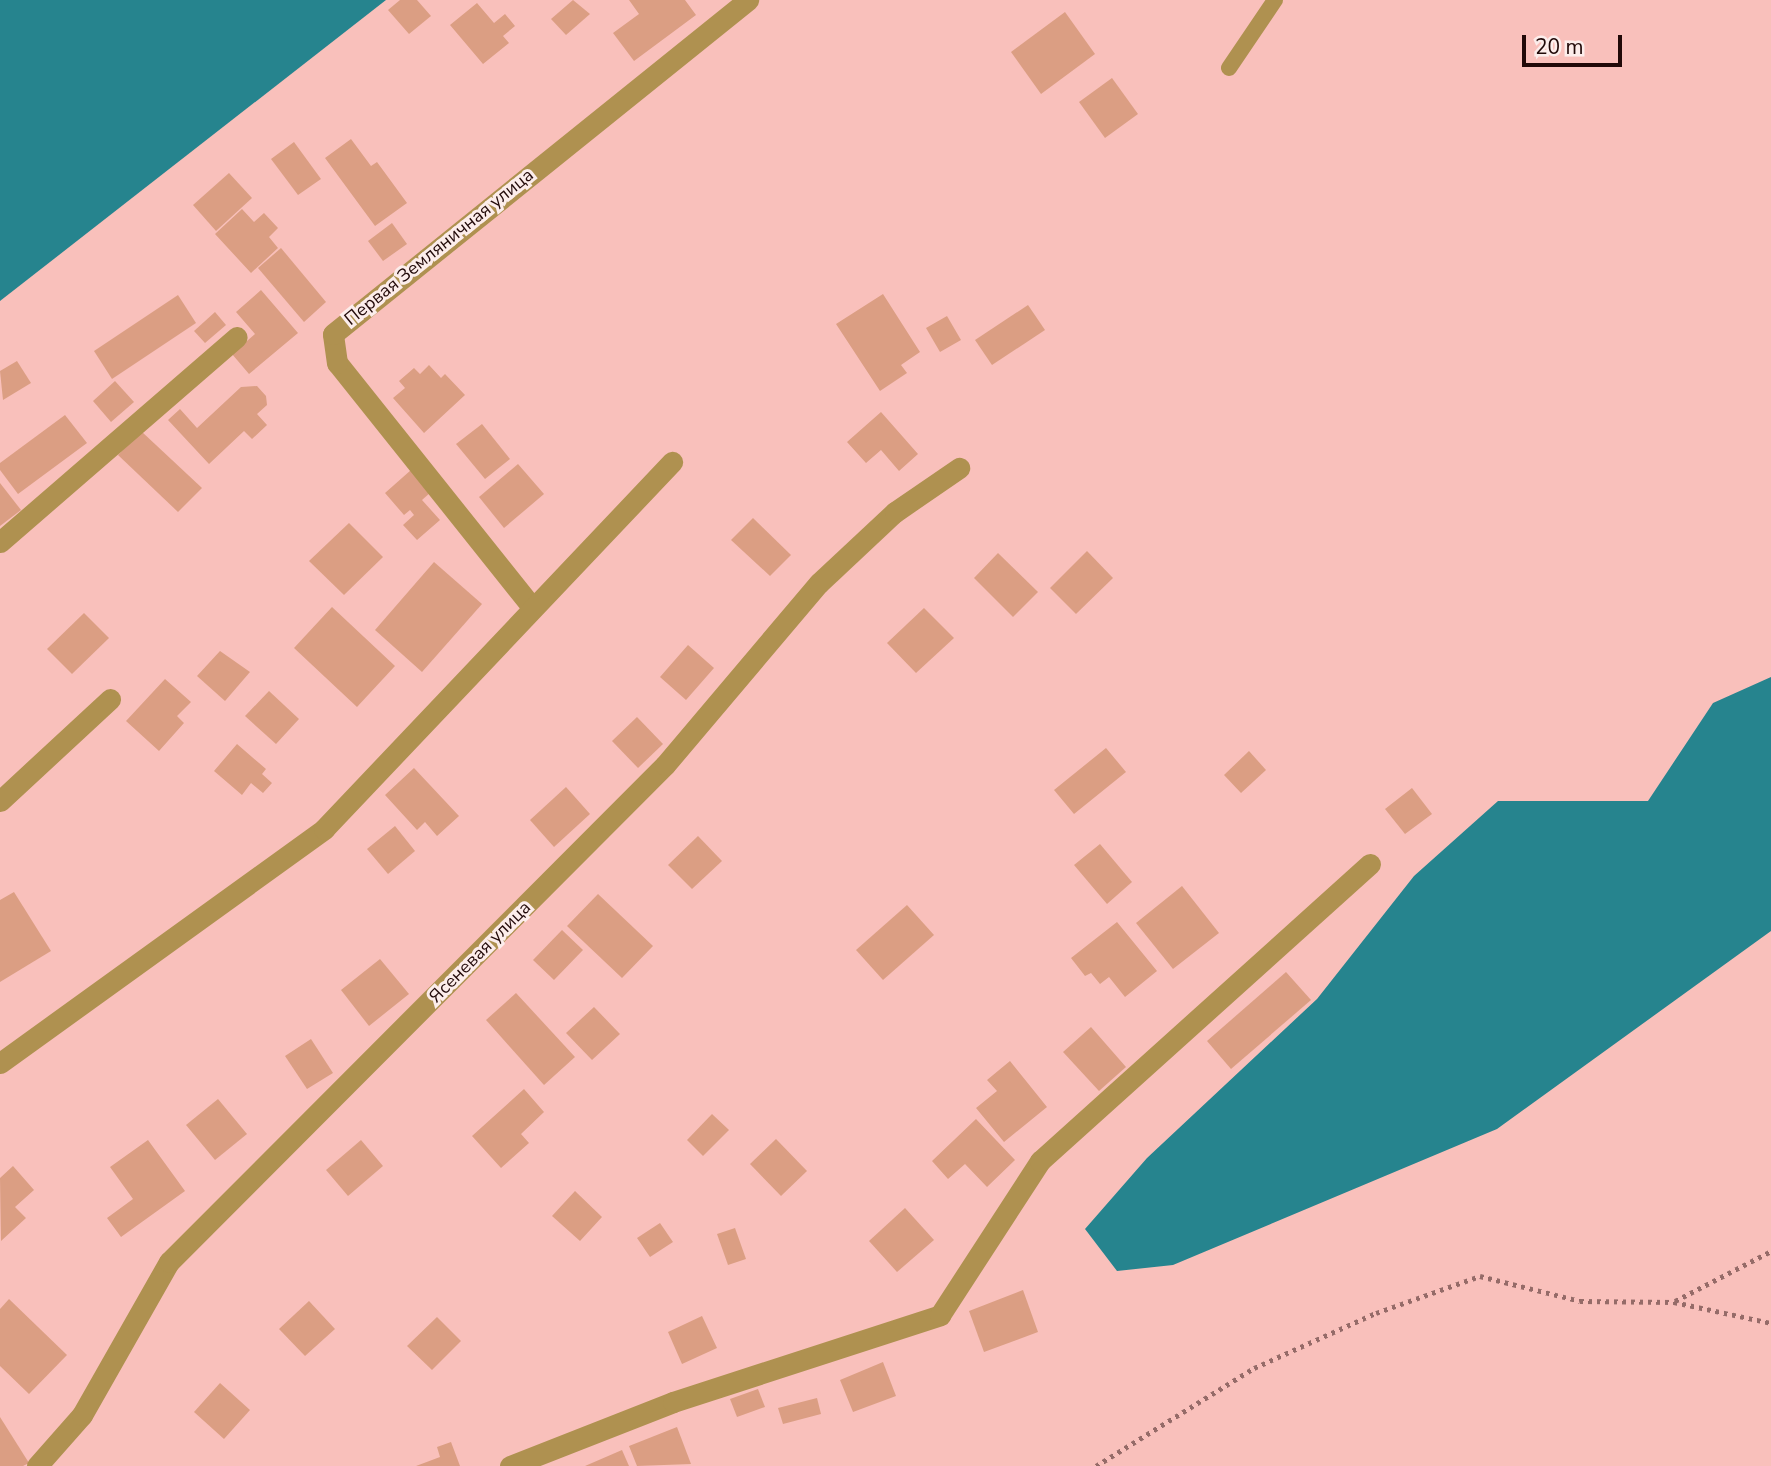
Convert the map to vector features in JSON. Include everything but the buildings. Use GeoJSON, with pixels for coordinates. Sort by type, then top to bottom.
{"type":"FeatureCollection","features":[{"type":"Feature","properties":{"kind":"street","name":"Первая Земляничная улица"},"geometry":{"type":"LineString","coordinates":[[532,607],[337,363],[333,334],[748,0]]}},
{"type":"Feature","properties":{"kind":"street"},"geometry":{"type":"LineString","coordinates":[[0,542],[237,337]]}},
{"type":"Feature","properties":{"kind":"street"},"geometry":{"type":"LineString","coordinates":[[0,1063],[324,829],[672,462]]}},
{"type":"Feature","properties":{"kind":"street","name":"Ясеневая улица"},"geometry":{"type":"LineString","coordinates":[[37,1466],[82,1415],[169,1262],[665,765],[819,583],[895,512],[959,468]]}},
{"type":"Feature","properties":{"kind":"street"},"geometry":{"type":"LineString","coordinates":[[0,801],[110,699]]}},
{"type":"Feature","properties":{"kind":"street"},"geometry":{"type":"LineString","coordinates":[[510,1466],[673,1402],[940,1315],[1040,1161],[1370,864]]}},
{"type":"Feature","properties":{"kind":"lane"},"geometry":{"type":"LineString","coordinates":[[1229,68],[1275,0]]}},
{"type":"Feature","properties":{"kind":"path"},"geometry":{"type":"LineString","coordinates":[[1674,1302],[1771,1251]]}},
{"type":"Feature","properties":{"kind":"path"},"geometry":{"type":"LineString","coordinates":[[1096,1466],[1254,1368],[1376,1313],[1480,1276],[1580,1301],[1674,1302],[1771,1323]]}},
{"type":"Feature","properties":{"kind":"water"},"geometry":{"type":"Polygon","coordinates":[[[0,0],[386,0],[0,301],[0,0]]]}},
{"type":"Feature","properties":{"kind":"water"},"geometry":{"type":"Polygon","coordinates":[[[1771,677],[1771,931],[1497,1129],[1173,1265],[1117,1271],[1085,1229],[1147,1158],[1317,999],[1414,876],[1498,801],[1648,801],[1713,703],[1771,677]]]}}]}
